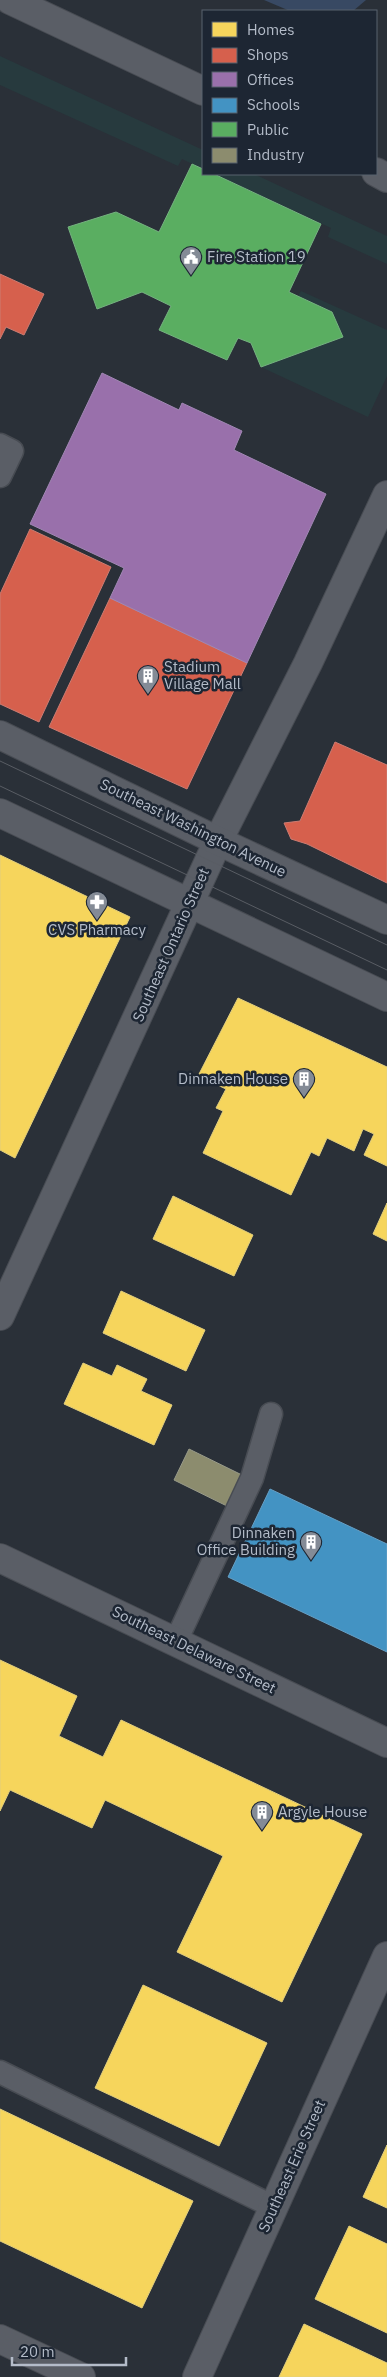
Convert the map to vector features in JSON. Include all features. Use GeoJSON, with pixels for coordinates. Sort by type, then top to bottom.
{"type":"FeatureCollection","features":[{"type":"Feature","properties":{"kind":"street"},"geometry":{"type":"LineString","coordinates":[[10,0],[202,91]]}},
{"type":"Feature","properties":{"kind":"street","name":"Southeast Ontario Street"},"geometry":{"type":"LineString","coordinates":[[0,1316],[218,841],[303,672],[387,495]]}},
{"type":"Feature","properties":{"kind":"street","name":"Southeast Washington Avenue"},"geometry":{"type":"LineString","coordinates":[[0,735],[218,841],[387,920]]}},
{"type":"Feature","properties":{"kind":"street"},"geometry":{"type":"LineString","coordinates":[[0,813],[387,997]]}},
{"type":"Feature","properties":{"kind":"street","name":"Southeast Delaware Street"},"geometry":{"type":"LineString","coordinates":[[0,1558],[176,1640],[387,1743]]}},
{"type":"Feature","properties":{"kind":"street","name":"Southeast Erie Street"},"geometry":{"type":"LineString","coordinates":[[197,2377],[387,1956]]}},
{"type":"Feature","properties":{"kind":"street"},"geometry":{"type":"LineString","coordinates":[[0,2339],[81,2377]]}},
{"type":"Feature","properties":{"kind":"lane"},"geometry":{"type":"LineString","coordinates":[[0,445],[12,450],[0,476]]}},
{"type":"Feature","properties":{"kind":"lane"},"geometry":{"type":"LineString","coordinates":[[176,1640],[252,1478],[271,1414]]}},
{"type":"Feature","properties":{"kind":"lane"},"geometry":{"type":"LineString","coordinates":[[0,2072],[274,2207]]}},
{"type":"Feature","properties":{"kind":"green space"},"geometry":{"type":"Polygon","coordinates":[[[0,56],[202,150],[202,169],[182,159],[178,166],[0,85],[0,56]]]}},
{"type":"Feature","properties":{"kind":"green space"},"geometry":{"type":"Polygon","coordinates":[[[216,175],[256,175],[387,236],[387,264],[328,237],[331,228],[216,175]]]}},
{"type":"Feature","properties":{"kind":"green space"},"geometry":{"type":"Polygon","coordinates":[[[301,291],[387,330],[387,376],[368,417],[261,367],[342,337],[332,312],[298,296],[301,291]]]}},
{"type":"Feature","properties":{"kind":"water"},"geometry":{"type":"Polygon","coordinates":[[[264,0],[366,0],[354,10],[288,10],[264,0]]]}},
{"type":"Feature","properties":{"kind":"building: Homes"},"geometry":{"type":"Polygon","coordinates":[[[0,855],[130,917],[15,1158],[0,1150],[0,855]]]}},
{"type":"Feature","properties":{"kind":"building: Homes","name":"Dinnaken House"},"geometry":{"type":"Polygon","coordinates":[[[238,998],[387,1067],[387,1166],[364,1155],[374,1134],[363,1129],[354,1151],[327,1138],[319,1156],[311,1152],[291,1195],[203,1153],[223,1111],[216,1108],[226,1089],[198,1076],[238,998]]]}},
{"type":"Feature","properties":{"kind":"building: Homes"},"geometry":{"type":"Polygon","coordinates":[[[173,1196],[253,1235],[234,1276],[153,1239],[173,1196]]]}},
{"type":"Feature","properties":{"kind":"building: Homes"},"geometry":{"type":"Polygon","coordinates":[[[387,1203],[387,1241],[373,1234],[387,1203]]]}},
{"type":"Feature","properties":{"kind":"building: Homes"},"geometry":{"type":"Polygon","coordinates":[[[121,1291],[205,1330],[186,1371],[103,1333],[121,1291]]]}},
{"type":"Feature","properties":{"kind":"building: Homes"},"geometry":{"type":"Polygon","coordinates":[[[83,1363],[112,1376],[117,1365],[147,1379],[141,1391],[172,1405],[154,1445],[64,1404],[83,1363]]]}},
{"type":"Feature","properties":{"kind":"building: Homes","name":"Argyle House"},"geometry":{"type":"Polygon","coordinates":[[[0,1660],[77,1696],[59,1736],[103,1757],[121,1720],[362,1834],[282,2002],[177,1952],[223,1856],[105,1800],[92,1828],[10,1790],[0,1811],[0,1660]]]}},
{"type":"Feature","properties":{"kind":"building: Homes"},"geometry":{"type":"Polygon","coordinates":[[[143,1985],[267,2043],[219,2146],[95,2088],[143,1985]]]}},
{"type":"Feature","properties":{"kind":"building: Homes"},"geometry":{"type":"Polygon","coordinates":[[[0,2109],[193,2201],[142,2308],[0,2241],[0,2109]]]}},
{"type":"Feature","properties":{"kind":"building: Homes"},"geometry":{"type":"Polygon","coordinates":[[[387,2145],[387,2208],[363,2197],[387,2145]]]}},
{"type":"Feature","properties":{"kind":"building: Homes"},"geometry":{"type":"Polygon","coordinates":[[[349,2226],[387,2244],[387,2333],[315,2299],[349,2226]]]}},
{"type":"Feature","properties":{"kind":"building: Homes"},"geometry":{"type":"Polygon","coordinates":[[[304,2324],[387,2363],[387,2377],[279,2377],[304,2324]]]}},
{"type":"Feature","properties":{"kind":"building: Shops"},"geometry":{"type":"Polygon","coordinates":[[[0,274],[44,294],[24,335],[6,327],[0,339],[0,274]]]}},
{"type":"Feature","properties":{"kind":"building: Shops"},"geometry":{"type":"Polygon","coordinates":[[[30,529],[111,567],[39,722],[0,704],[0,594],[30,529]]]}},
{"type":"Feature","properties":{"kind":"building: Shops","name":"Stadium Village Mall"},"geometry":{"type":"Polygon","coordinates":[[[110,598],[247,663],[187,789],[49,727],[110,598]]]}},
{"type":"Feature","properties":{"kind":"building: Shops"},"geometry":{"type":"Polygon","coordinates":[[[335,742],[387,765],[387,883],[307,844],[291,839],[284,823],[300,821],[335,742]]]}},
{"type":"Feature","properties":{"kind":"building: Offices"},"geometry":{"type":"Polygon","coordinates":[[[102,373],[179,410],[182,403],[242,431],[234,450],[326,494],[247,663],[110,598],[124,568],[30,524],[102,373]]]}},
{"type":"Feature","properties":{"kind":"building: Schools","name":"Dinnaken Office Building"},"geometry":{"type":"Polygon","coordinates":[[[270,1489],[387,1544],[387,1652],[228,1577],[270,1489]]]}},
{"type":"Feature","properties":{"kind":"building: Public","name":"Fire Station 19"},"geometry":{"type":"Polygon","coordinates":[[[192,164],[202,169],[202,175],[216,175],[321,224],[289,292],[332,312],[343,337],[261,367],[251,343],[238,338],[227,360],[159,330],[171,306],[142,292],[97,309],[68,227],[116,212],[159,232],[192,164]]]}},
{"type":"Feature","properties":{"kind":"building: Industry"},"geometry":{"type":"Polygon","coordinates":[[[189,1449],[244,1476],[229,1507],[174,1480],[189,1449]]]}},
{"type":"Feature","properties":{"kind":"tram line"},"geometry":{"type":"LineString","coordinates":[[0,761],[387,945]]}},
{"type":"Feature","properties":{"kind":"tram line"},"geometry":{"type":"LineString","coordinates":[[0,786],[387,970]]}},
{"type":"Feature","properties":{"kind":"place","name":"Fire Station 19"},"geometry":{"type":"Point","coordinates":[191,276]}},
{"type":"Feature","properties":{"kind":"place","name":"Stadium Village Mall"},"geometry":{"type":"Point","coordinates":[148,695]}},
{"type":"Feature","properties":{"kind":"place","name":"CVS Pharmacy"},"geometry":{"type":"Point","coordinates":[97,921]}},
{"type":"Feature","properties":{"kind":"place","name":"Dinnaken House"},"geometry":{"type":"Point","coordinates":[304,1098]}},
{"type":"Feature","properties":{"kind":"place","name":"Dinnaken Office Building"},"geometry":{"type":"Point","coordinates":[311,1561]}},
{"type":"Feature","properties":{"kind":"place","name":"Argyle House"},"geometry":{"type":"Point","coordinates":[262,1831]}}]}
